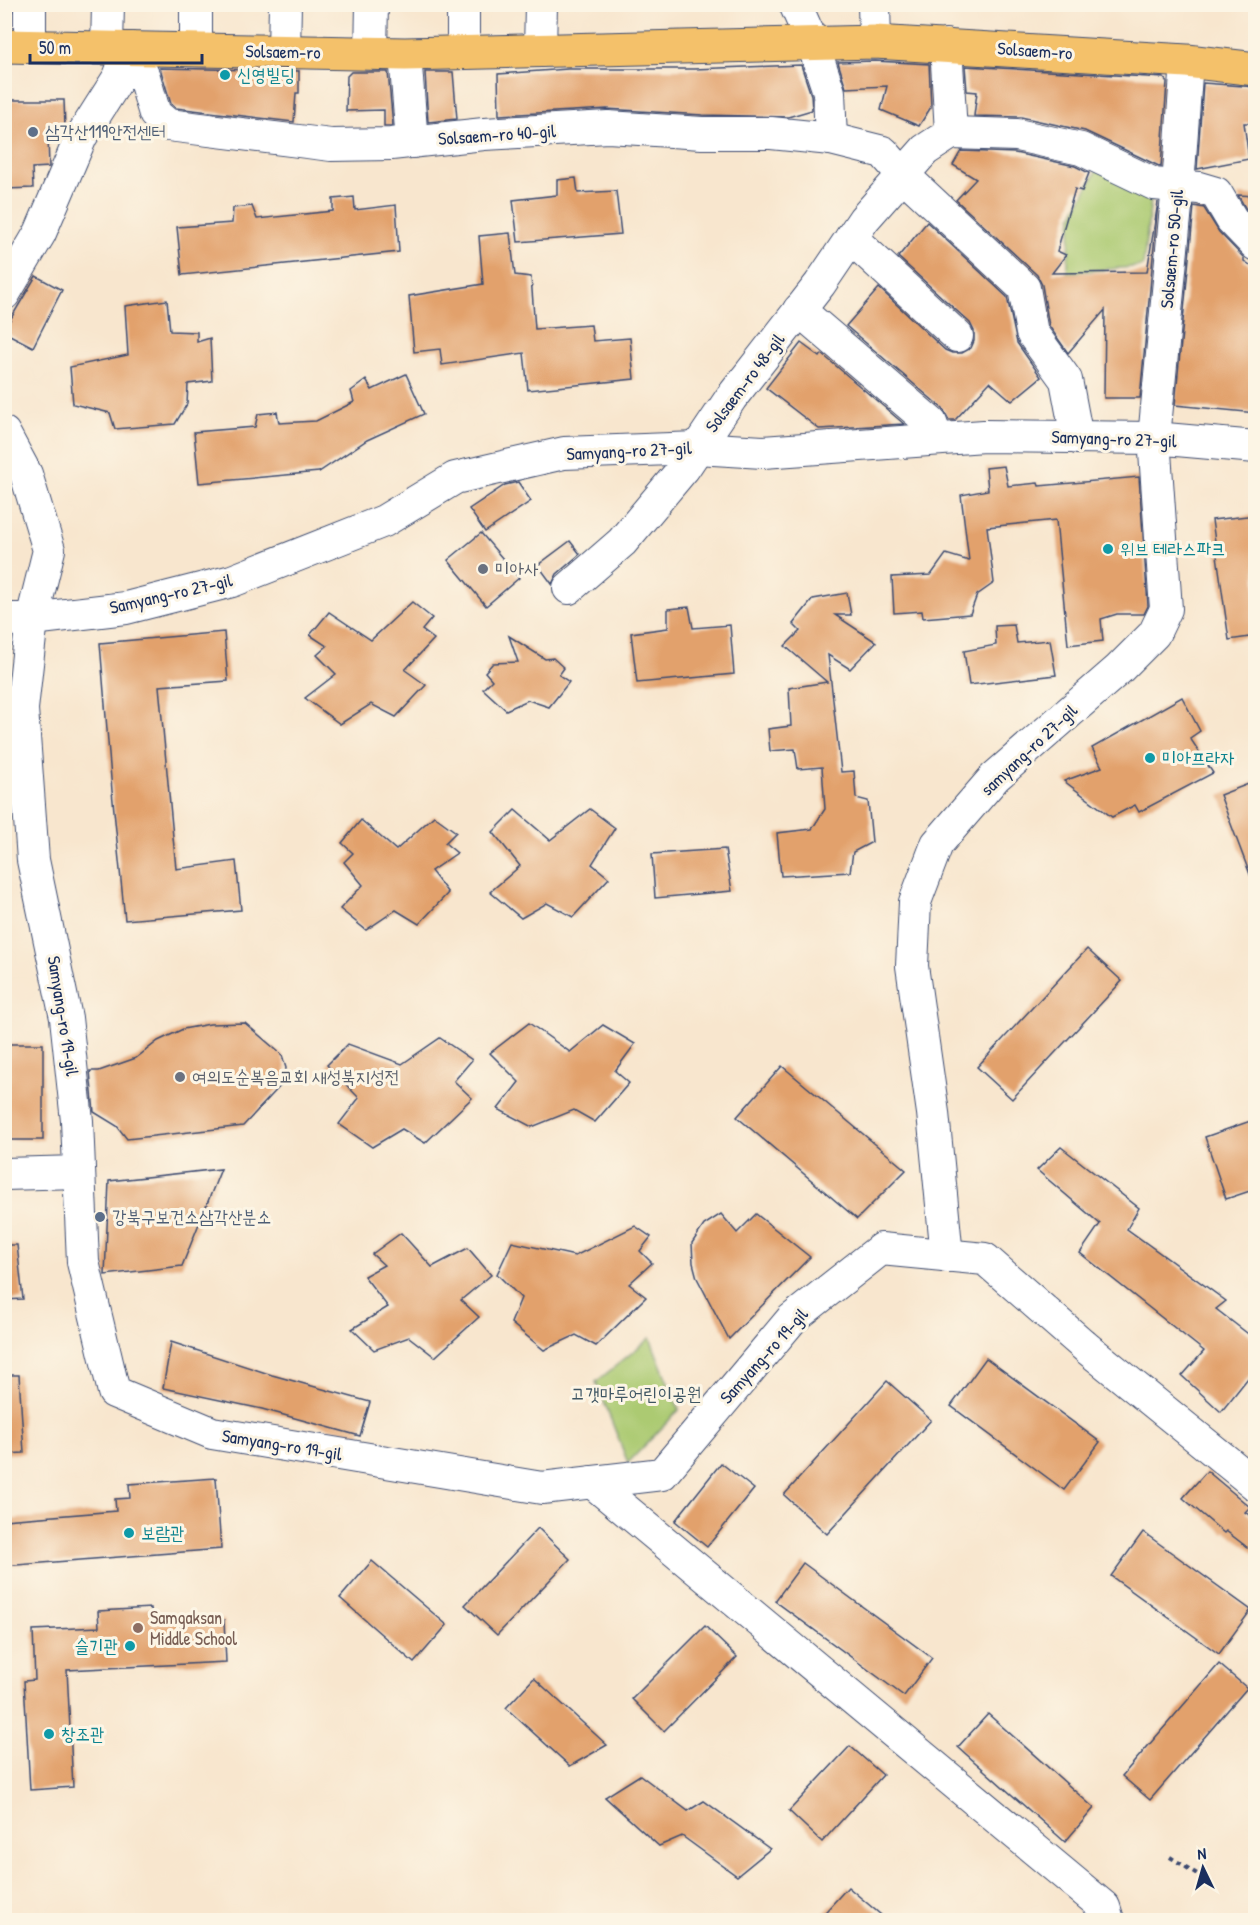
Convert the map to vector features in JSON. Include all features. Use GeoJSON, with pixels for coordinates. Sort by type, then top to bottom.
{"type":"FeatureCollection","features":[{"type":"Feature","properties":{"kind":"main road","name":"Solsaem-ro"},"geometry":{"type":"LineString","coordinates":[[17,46],[405,54],[875,42],[1186,61],[1256,69]]}},
{"type":"Feature","properties":{"kind":"street","name":"Solsaem-ro"},"geometry":{"type":"LineString","coordinates":[[17,46],[30,4]]}},
{"type":"Feature","properties":{"kind":"street"},"geometry":{"type":"LineString","coordinates":[[4,294],[40,233],[81,137],[119,77],[118,48],[108,4]]}},
{"type":"Feature","properties":{"kind":"street"},"geometry":{"type":"LineString","coordinates":[[196,4],[196,50]]}},
{"type":"Feature","properties":{"kind":"street"},"geometry":{"type":"LineString","coordinates":[[284,51],[285,4]]}},
{"type":"Feature","properties":{"kind":"street"},"geometry":{"type":"LineString","coordinates":[[371,53],[372,4]]}},
{"type":"Feature","properties":{"kind":"street"},"geometry":{"type":"LineString","coordinates":[[462,53],[463,4]]}},
{"type":"Feature","properties":{"kind":"street"},"geometry":{"type":"LineString","coordinates":[[540,51],[541,4]]}},
{"type":"Feature","properties":{"kind":"street"},"geometry":{"type":"LineString","coordinates":[[795,4],[813,44],[829,92],[831,139]]}},
{"type":"Feature","properties":{"kind":"street"},"geometry":{"type":"LineString","coordinates":[[874,4],[875,42]]}},
{"type":"Feature","properties":{"kind":"street"},"geometry":{"type":"LineString","coordinates":[[946,45],[951,133],[1017,135],[1081,149],[1154,184],[1199,188],[1216,193],[1232,220],[1256,245]]}},
{"type":"Feature","properties":{"kind":"street","name":"Solsaem-ro 40-gil"},"geometry":{"type":"LineString","coordinates":[[118,48],[144,77],[155,114],[168,126],[331,145],[412,142],[484,134],[608,127],[702,133],[771,133],[831,139],[883,152],[903,175]]}},
{"type":"Feature","properties":{"kind":"street"},"geometry":{"type":"LineString","coordinates":[[405,54],[412,142]]}},
{"type":"Feature","properties":{"kind":"street","name":"Solsaem-ro 50-gil"},"geometry":{"type":"LineString","coordinates":[[1154,438],[1178,186],[1186,61]]}},
{"type":"Feature","properties":{"kind":"street","name":"Solsaem-ro 48-gil"},"geometry":{"type":"LineString","coordinates":[[569,588],[622,542],[684,468],[731,398],[820,284],[864,219],[925,150],[951,133]]}},
{"type":"Feature","properties":{"kind":"street"},"geometry":{"type":"LineString","coordinates":[[903,175],[1024,288],[1032,333],[1066,380],[1077,438]]}},
{"type":"Feature","properties":{"kind":"street"},"geometry":{"type":"LineString","coordinates":[[851,238],[957,336]]}},
{"type":"Feature","properties":{"kind":"street"},"geometry":{"type":"LineString","coordinates":[[800,310],[931,423],[937,439]]}},
{"type":"Feature","properties":{"kind":"street","name":"Samyang-ro 19-gil"},"geometry":{"type":"LineString","coordinates":[[4,433],[26,474],[49,550],[18,619],[33,861],[66,1017],[77,1121],[83,1262],[114,1392],[212,1433],[543,1488],[662,1474],[792,1319],[881,1249],[985,1259],[1088,1349],[1256,1485]]}},
{"type":"Feature","properties":{"kind":"street","name":"Samyang-ro 27-gil"},"geometry":{"type":"LineString","coordinates":[[18,619],[126,608],[232,581],[384,521],[455,477],[564,453],[697,448],[763,452],[984,436],[1154,438],[1256,447]]}},
{"type":"Feature","properties":{"kind":"street","name":"samyang-ro 27-gil"},"geometry":{"type":"LineString","coordinates":[[947,1256],[933,1113],[912,966],[915,902],[937,844],[995,777],[1119,669],[1154,634],[1166,609],[1154,438]]}},
{"type":"Feature","properties":{"kind":"street"},"geometry":{"type":"LineString","coordinates":[[4,1174],[79,1172]]}},
{"type":"Feature","properties":{"kind":"street"},"geometry":{"type":"LineString","coordinates":[[592,1482],[1104,1907],[1108,1920]]}},
{"type":"Feature","properties":{"kind":"path"},"geometry":{"type":"LineString","coordinates":[[1170,1857],[1213,1884]]}},
{"type":"Feature","properties":{"kind":"green space"},"geometry":{"type":"Polygon","coordinates":[[[1098,168],[1152,192],[1143,266],[1067,273],[1072,216],[1098,168]]]}},
{"type":"Feature","properties":{"kind":"green space","name":"고갯마루어린이공원"},"geometry":{"type":"Polygon","coordinates":[[[650,1338],[679,1410],[628,1463],[596,1382],[650,1338]]]}},
{"type":"Feature","properties":{"kind":"building"},"geometry":{"type":"Polygon","coordinates":[[[875,61],[929,64],[931,107],[919,126],[881,110],[887,86],[846,88],[838,62],[875,61]]]}},
{"type":"Feature","properties":{"kind":"building"},"geometry":{"type":"Polygon","coordinates":[[[801,65],[811,95],[812,110],[788,117],[607,109],[499,115],[498,74],[568,69],[694,69],[801,65]]]}},
{"type":"Feature","properties":{"kind":"building"},"geometry":{"type":"Polygon","coordinates":[[[965,66],[1164,78],[1167,82],[1161,167],[1085,131],[1021,117],[974,116],[977,92],[967,91],[965,66]]]}},
{"type":"Feature","properties":{"kind":"building"},"geometry":{"type":"Polygon","coordinates":[[[160,68],[299,71],[299,93],[296,93],[294,122],[176,108],[171,104],[160,68]]]}},
{"type":"Feature","properties":{"kind":"building"},"geometry":{"type":"Polygon","coordinates":[[[351,72],[388,72],[393,126],[384,126],[384,110],[346,111],[347,76],[351,72]]]}},
{"type":"Feature","properties":{"kind":"building"},"geometry":{"type":"Polygon","coordinates":[[[425,72],[453,72],[457,119],[428,122],[425,72]]]}},
{"type":"Feature","properties":{"kind":"building"},"geometry":{"type":"Polygon","coordinates":[[[1203,83],[1256,87],[1256,123],[1244,123],[1249,159],[1197,169],[1203,83]]]}},
{"type":"Feature","properties":{"kind":"building","name":"삼각산119안전센터"},"geometry":{"type":"Polygon","coordinates":[[[4,100],[64,100],[65,128],[62,128],[62,137],[48,137],[49,167],[32,168],[33,188],[4,189],[4,100]]]}},
{"type":"Feature","properties":{"kind":"building"},"geometry":{"type":"Polygon","coordinates":[[[961,151],[1015,153],[1075,166],[1089,173],[1082,191],[1075,189],[1057,251],[1066,255],[1052,273],[1147,272],[1158,202],[1140,398],[1104,398],[1105,310],[1068,353],[1049,326],[1042,285],[1037,275],[956,200],[976,179],[953,165],[961,151]]]}},
{"type":"Feature","properties":{"kind":"building"},"geometry":{"type":"Polygon","coordinates":[[[576,178],[578,193],[616,191],[621,234],[518,242],[513,200],[557,195],[557,180],[576,178]]]}},
{"type":"Feature","properties":{"kind":"building"},"geometry":{"type":"Polygon","coordinates":[[[1238,195],[1256,196],[1256,218],[1246,209],[1238,195]]]}},
{"type":"Feature","properties":{"kind":"building"},"geometry":{"type":"Polygon","coordinates":[[[354,197],[355,210],[396,205],[399,252],[182,275],[177,227],[232,223],[233,208],[252,206],[257,219],[333,211],[333,199],[354,197]]]}},
{"type":"Feature","properties":{"kind":"building"},"geometry":{"type":"Polygon","coordinates":[[[1194,206],[1204,208],[1219,232],[1244,258],[1244,261],[1256,269],[1256,413],[1175,405],[1194,206]]]}},
{"type":"Feature","properties":{"kind":"building"},"geometry":{"type":"Polygon","coordinates":[[[927,222],[1007,297],[1017,343],[1041,377],[1012,401],[990,382],[955,420],[949,420],[943,409],[846,326],[879,288],[945,350],[962,353],[971,348],[974,331],[970,323],[898,257],[927,222]]]}},
{"type":"Feature","properties":{"kind":"building"},"geometry":{"type":"Polygon","coordinates":[[[510,233],[515,275],[531,277],[535,329],[591,325],[593,341],[630,338],[634,379],[528,390],[524,353],[442,365],[440,349],[414,352],[409,296],[483,284],[479,236],[510,233]]]}},
{"type":"Feature","properties":{"kind":"building"},"geometry":{"type":"Polygon","coordinates":[[[36,276],[62,290],[33,347],[4,330],[36,276]]]}},
{"type":"Feature","properties":{"kind":"building"},"geometry":{"type":"Polygon","coordinates":[[[167,300],[170,331],[197,332],[197,342],[210,338],[212,381],[188,384],[187,404],[175,424],[115,429],[110,413],[73,404],[70,367],[128,355],[125,306],[167,300]]]}},
{"type":"Feature","properties":{"kind":"building"},"geometry":{"type":"Polygon","coordinates":[[[801,343],[820,357],[822,354],[904,424],[819,429],[766,388],[801,343]]]}},
{"type":"Feature","properties":{"kind":"building"},"geometry":{"type":"Polygon","coordinates":[[[406,374],[424,414],[367,440],[319,472],[199,483],[194,432],[255,427],[258,414],[277,412],[279,423],[316,421],[354,402],[351,391],[366,380],[372,390],[406,374]]]}},
{"type":"Feature","properties":{"kind":"building"},"geometry":{"type":"Polygon","coordinates":[[[1004,466],[1008,486],[1038,483],[1039,486],[1139,477],[1148,606],[1144,614],[1117,614],[1101,619],[1103,641],[1068,645],[1056,520],[987,527],[994,583],[977,595],[970,614],[923,618],[922,611],[894,613],[892,577],[931,575],[946,554],[969,561],[961,495],[988,490],[986,468],[1004,466]]]}},
{"type":"Feature","properties":{"kind":"building","name":"미아사"},"geometry":{"type":"Polygon","coordinates":[[[518,482],[531,501],[485,532],[469,509],[505,485],[518,482]]]}},
{"type":"Feature","properties":{"kind":"building"},"geometry":{"type":"Polygon","coordinates":[[[1256,515],[1256,636],[1229,640],[1212,520],[1256,515]]]}},
{"type":"Feature","properties":{"kind":"building","name":"미아사"},"geometry":{"type":"Polygon","coordinates":[[[481,533],[519,578],[486,606],[448,560],[481,533]]]}},
{"type":"Feature","properties":{"kind":"building","name":"미아사"},"geometry":{"type":"Polygon","coordinates":[[[570,541],[580,554],[557,574],[552,584],[538,565],[570,541]]]}},
{"type":"Feature","properties":{"kind":"building"},"geometry":{"type":"Polygon","coordinates":[[[847,593],[851,615],[835,615],[876,642],[850,669],[828,655],[841,772],[854,771],[856,798],[868,801],[872,842],[853,852],[850,872],[781,876],[777,833],[812,829],[825,809],[822,767],[798,769],[795,749],[770,751],[768,729],[791,726],[789,688],[827,682],[785,646],[800,631],[793,624],[813,599],[847,593]]]}},
{"type":"Feature","properties":{"kind":"building"},"geometry":{"type":"Polygon","coordinates":[[[412,602],[432,618],[422,630],[434,639],[405,670],[426,685],[396,717],[371,704],[340,724],[305,698],[336,674],[317,655],[327,646],[310,635],[329,612],[371,640],[412,602]]]}},
{"type":"Feature","properties":{"kind":"building"},"geometry":{"type":"Polygon","coordinates":[[[689,607],[693,628],[730,625],[734,674],[637,683],[631,633],[668,628],[668,609],[689,607]]]}},
{"type":"Feature","properties":{"kind":"building"},"geometry":{"type":"Polygon","coordinates":[[[1014,625],[1017,643],[1050,640],[1056,675],[969,685],[964,651],[996,645],[995,626],[1014,625]]]}},
{"type":"Feature","properties":{"kind":"building"},"geometry":{"type":"Polygon","coordinates":[[[224,632],[228,681],[159,686],[176,869],[236,861],[241,910],[125,920],[100,643],[224,632]]]}},
{"type":"Feature","properties":{"kind":"building"},"geometry":{"type":"Polygon","coordinates":[[[509,636],[545,659],[553,658],[564,668],[559,675],[569,682],[549,707],[528,700],[506,710],[483,689],[492,680],[485,672],[493,663],[518,662],[509,636]]]}},
{"type":"Feature","properties":{"kind":"building","name":"미아프라자"},"geometry":{"type":"Polygon","coordinates":[[[1182,697],[1200,731],[1190,738],[1213,773],[1139,812],[1135,805],[1112,817],[1064,781],[1102,767],[1092,748],[1182,697]]]}},
{"type":"Feature","properties":{"kind":"building"},"geometry":{"type":"Polygon","coordinates":[[[1256,781],[1256,885],[1254,885],[1220,795],[1256,781]]]}},
{"type":"Feature","properties":{"kind":"building"},"geometry":{"type":"Polygon","coordinates":[[[590,809],[615,828],[592,864],[609,878],[573,917],[547,903],[521,918],[490,892],[520,866],[493,832],[515,810],[550,840],[590,809]]]}},
{"type":"Feature","properties":{"kind":"building"},"geometry":{"type":"Polygon","coordinates":[[[434,816],[456,832],[445,843],[457,853],[431,871],[448,893],[419,924],[396,910],[366,930],[340,909],[363,885],[344,862],[353,853],[342,843],[361,820],[396,850],[434,816]]]}},
{"type":"Feature","properties":{"kind":"building"},"geometry":{"type":"Polygon","coordinates":[[[725,849],[732,891],[655,898],[652,854],[725,849]]]}},
{"type":"Feature","properties":{"kind":"building"},"geometry":{"type":"Polygon","coordinates":[[[1087,949],[1122,981],[1012,1099],[977,1067],[1087,949]]]}},
{"type":"Feature","properties":{"kind":"building","name":"여의도순복음교회 새성북지성전"},"geometry":{"type":"Polygon","coordinates":[[[245,1023],[282,1055],[286,1068],[284,1082],[243,1126],[127,1139],[117,1126],[94,1112],[90,1071],[99,1071],[136,1058],[158,1041],[183,1029],[210,1024],[245,1023]]]}},
{"type":"Feature","properties":{"kind":"building"},"geometry":{"type":"Polygon","coordinates":[[[529,1023],[570,1052],[603,1025],[635,1044],[615,1071],[629,1083],[595,1122],[574,1110],[532,1127],[498,1109],[519,1082],[490,1053],[529,1023]]]}},
{"type":"Feature","properties":{"kind":"building"},"geometry":{"type":"Polygon","coordinates":[[[440,1038],[472,1060],[454,1081],[472,1098],[425,1143],[402,1129],[372,1147],[339,1124],[359,1098],[327,1065],[348,1044],[402,1064],[440,1038]]]}},
{"type":"Feature","properties":{"kind":"building"},"geometry":{"type":"Polygon","coordinates":[[[4,1044],[43,1044],[43,1140],[4,1140],[4,1044]]]}},
{"type":"Feature","properties":{"kind":"building"},"geometry":{"type":"Polygon","coordinates":[[[782,1066],[906,1170],[857,1219],[737,1117],[782,1066]]]}},
{"type":"Feature","properties":{"kind":"building"},"geometry":{"type":"Polygon","coordinates":[[[1256,1119],[1256,1189],[1226,1199],[1205,1137],[1256,1119]]]}},
{"type":"Feature","properties":{"kind":"building"},"geometry":{"type":"Polygon","coordinates":[[[1061,1147],[1139,1208],[1127,1229],[1226,1301],[1216,1309],[1256,1340],[1256,1368],[1221,1412],[1182,1376],[1204,1351],[1080,1253],[1100,1224],[1037,1170],[1061,1147]]]}},
{"type":"Feature","properties":{"kind":"building","name":"강북구보건소삼각산분소"},"geometry":{"type":"Polygon","coordinates":[[[221,1169],[182,1266],[105,1275],[109,1181],[221,1169]]]}},
{"type":"Feature","properties":{"kind":"building"},"geometry":{"type":"Polygon","coordinates":[[[721,1214],[737,1233],[756,1214],[810,1257],[729,1339],[697,1278],[693,1263],[692,1243],[704,1225],[721,1214]]]}},
{"type":"Feature","properties":{"kind":"building"},"geometry":{"type":"Polygon","coordinates":[[[635,1226],[651,1237],[640,1251],[652,1263],[629,1284],[646,1297],[596,1346],[576,1335],[544,1350],[511,1323],[521,1298],[497,1274],[512,1242],[575,1256],[635,1226]]]}},
{"type":"Feature","properties":{"kind":"building"},"geometry":{"type":"Polygon","coordinates":[[[401,1233],[432,1267],[468,1248],[491,1275],[461,1300],[479,1317],[435,1357],[409,1337],[374,1350],[352,1329],[388,1307],[364,1276],[384,1265],[372,1254],[401,1233]]]}},
{"type":"Feature","properties":{"kind":"building"},"geometry":{"type":"Polygon","coordinates":[[[4,1245],[17,1245],[23,1299],[4,1300],[4,1245]]]}},
{"type":"Feature","properties":{"kind":"building"},"geometry":{"type":"Polygon","coordinates":[[[171,1342],[272,1375],[370,1402],[360,1436],[262,1409],[163,1388],[171,1342]]]}},
{"type":"Feature","properties":{"kind":"building"},"geometry":{"type":"Polygon","coordinates":[[[986,1358],[1100,1442],[1064,1490],[951,1406],[986,1358]]]}},
{"type":"Feature","properties":{"kind":"building"},"geometry":{"type":"Polygon","coordinates":[[[4,1375],[19,1375],[24,1453],[4,1454],[4,1375]]]}},
{"type":"Feature","properties":{"kind":"building"},"geometry":{"type":"Polygon","coordinates":[[[887,1381],[931,1420],[827,1534],[784,1495],[887,1381]]]}},
{"type":"Feature","properties":{"kind":"building"},"geometry":{"type":"Polygon","coordinates":[[[721,1463],[754,1489],[707,1547],[675,1521],[721,1463]]]}},
{"type":"Feature","properties":{"kind":"building"},"geometry":{"type":"Polygon","coordinates":[[[1207,1471],[1250,1507],[1245,1512],[1256,1519],[1256,1554],[1226,1531],[1224,1533],[1183,1498],[1207,1471]]]}},
{"type":"Feature","properties":{"kind":"building","name":"보람관"},"geometry":{"type":"Polygon","coordinates":[[[216,1478],[221,1549],[4,1566],[4,1520],[116,1511],[115,1499],[130,1498],[129,1484],[216,1478]]]}},
{"type":"Feature","properties":{"kind":"building"},"geometry":{"type":"Polygon","coordinates":[[[538,1528],[570,1559],[497,1635],[465,1605],[538,1528]]]}},
{"type":"Feature","properties":{"kind":"building"},"geometry":{"type":"Polygon","coordinates":[[[1143,1532],[1251,1610],[1219,1654],[1111,1576],[1143,1532]]]}},
{"type":"Feature","properties":{"kind":"building"},"geometry":{"type":"Polygon","coordinates":[[[372,1561],[447,1625],[414,1663],[340,1598],[372,1561]]]}},
{"type":"Feature","properties":{"kind":"building"},"geometry":{"type":"Polygon","coordinates":[[[803,1563],[932,1658],[904,1696],[775,1601],[803,1563]]]}},
{"type":"Feature","properties":{"kind":"building","name":"슬기관"},"geometry":{"type":"Polygon","coordinates":[[[151,1608],[152,1624],[224,1620],[226,1662],[67,1670],[73,1787],[30,1790],[24,1681],[35,1680],[33,1630],[99,1627],[98,1611],[151,1608]]]}},
{"type":"Feature","properties":{"kind":"building"},"geometry":{"type":"Polygon","coordinates":[[[705,1626],[737,1657],[664,1731],[632,1699],[705,1626]]]}},
{"type":"Feature","properties":{"kind":"building"},"geometry":{"type":"Polygon","coordinates":[[[1219,1664],[1247,1688],[1150,1800],[1122,1776],[1219,1664]]]}},
{"type":"Feature","properties":{"kind":"building"},"geometry":{"type":"Polygon","coordinates":[[[534,1678],[607,1745],[570,1766],[506,1708],[534,1678]]]}},
{"type":"Feature","properties":{"kind":"building"},"geometry":{"type":"Polygon","coordinates":[[[988,1714],[1094,1808],[1065,1842],[958,1747],[988,1714]]]}},
{"type":"Feature","properties":{"kind":"building"},"geometry":{"type":"Polygon","coordinates":[[[850,1746],[883,1775],[822,1842],[789,1811],[850,1746]]]}},
{"type":"Feature","properties":{"kind":"building"},"geometry":{"type":"Polygon","coordinates":[[[640,1775],[688,1811],[704,1801],[770,1849],[737,1876],[682,1836],[659,1846],[605,1797],[640,1775]]]}},
{"type":"Feature","properties":{"kind":"building"},"geometry":{"type":"Polygon","coordinates":[[[848,1887],[887,1920],[818,1920],[848,1887]]]}},
{"type":"Feature","properties":{"kind":"place","name":"신영빌딩"},"geometry":{"type":"Point","coordinates":[225,75]}},
{"type":"Feature","properties":{"kind":"place","name":"삼각산119안전센터"},"geometry":{"type":"Point","coordinates":[33,132]}},
{"type":"Feature","properties":{"kind":"place","name":"위브 테라스파크"},"geometry":{"type":"Point","coordinates":[1108,549]}},
{"type":"Feature","properties":{"kind":"place","name":"미아사"},"geometry":{"type":"Point","coordinates":[483,569]}},
{"type":"Feature","properties":{"kind":"place","name":"미아프라자"},"geometry":{"type":"Point","coordinates":[1150,758]}},
{"type":"Feature","properties":{"kind":"place","name":"여의도순복음교회 새성북지성전"},"geometry":{"type":"Point","coordinates":[180,1077]}},
{"type":"Feature","properties":{"kind":"place","name":"강북구보건소삼각산분소"},"geometry":{"type":"Point","coordinates":[100,1217]}},
{"type":"Feature","properties":{"kind":"place","name":"보람관"},"geometry":{"type":"Point","coordinates":[129,1533]}},
{"type":"Feature","properties":{"kind":"place","name":"Samgaksan Middle School"},"geometry":{"type":"Point","coordinates":[138,1628]}},
{"type":"Feature","properties":{"kind":"place","name":"슬기관"},"geometry":{"type":"Point","coordinates":[130,1646]}},
{"type":"Feature","properties":{"kind":"place","name":"창조관"},"geometry":{"type":"Point","coordinates":[49,1734]}}]}
